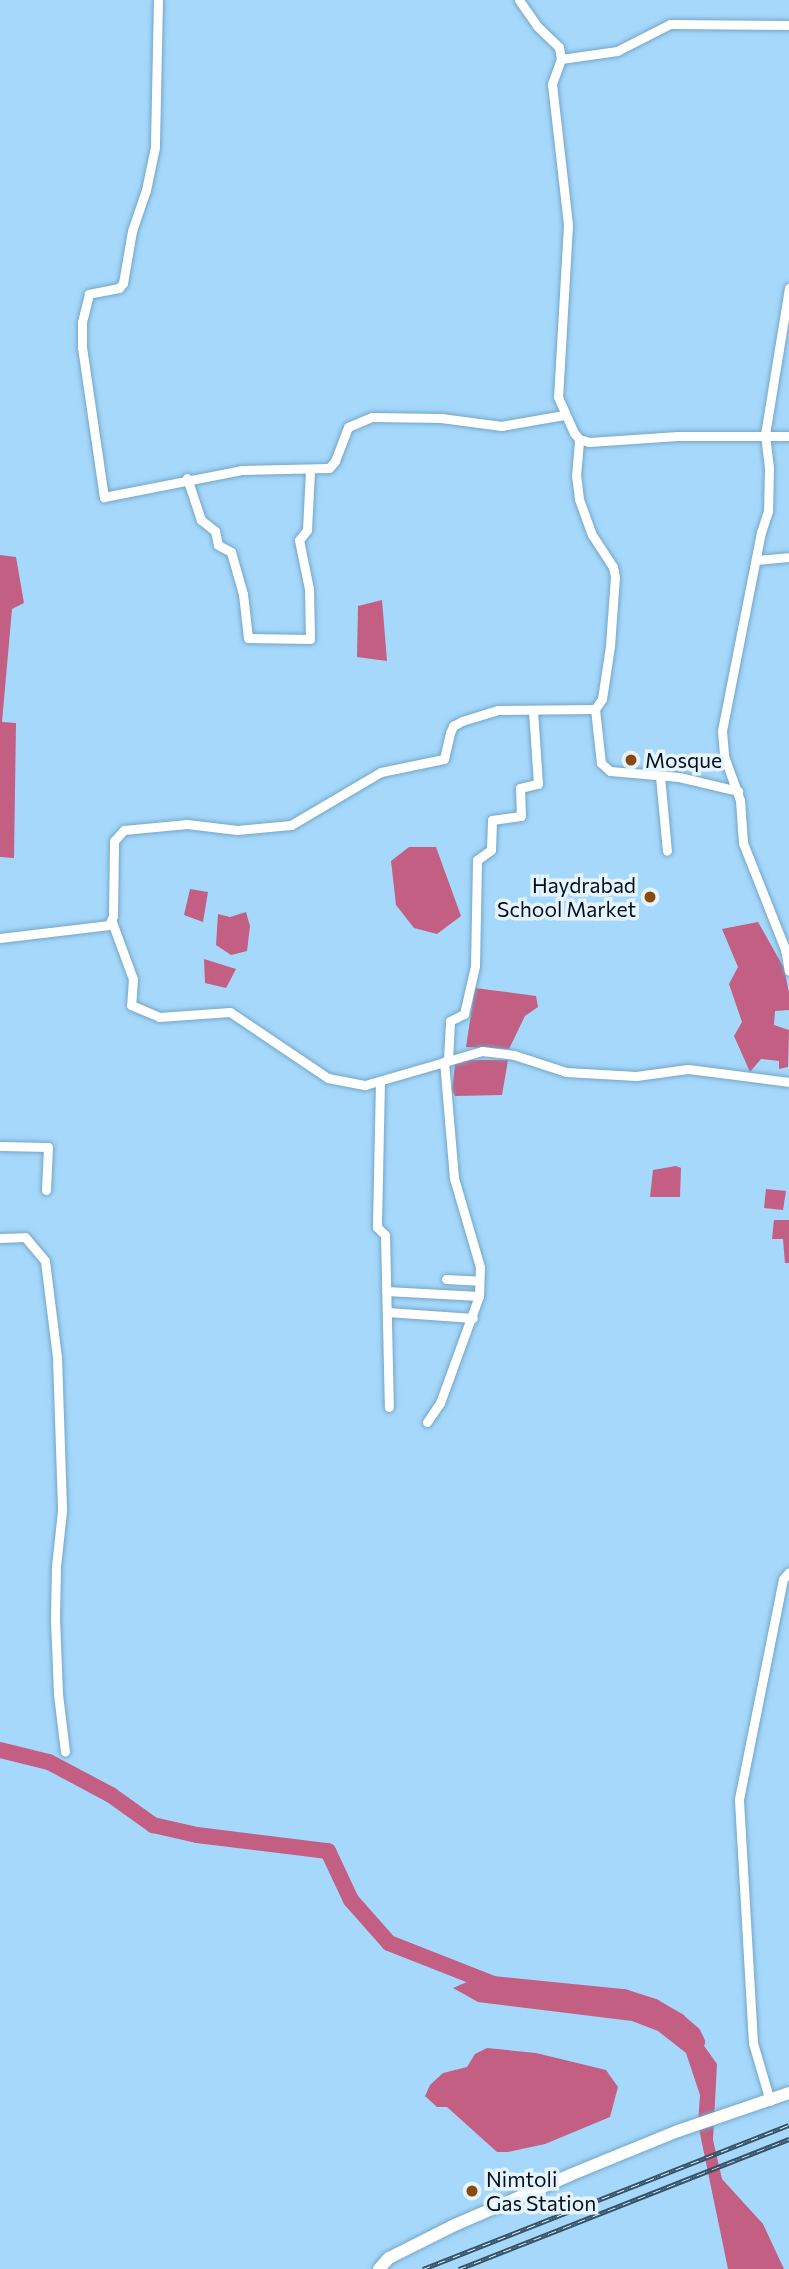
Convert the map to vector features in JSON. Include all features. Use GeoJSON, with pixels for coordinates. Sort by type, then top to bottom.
{"type":"FeatureCollection","features":[{"type":"Feature","properties":{"kind":"main road"},"geometry":{"type":"LineString","coordinates":[[379,2269],[389,2258],[457,2224],[678,2131],[789,2093]]}},
{"type":"Feature","properties":{"kind":"street"},"geometry":{"type":"LineString","coordinates":[[158,0],[155,147],[146,190],[132,231],[123,282],[119,288],[89,294],[82,321],[82,347],[104,497],[187,478],[242,470],[329,468],[335,461],[348,428],[372,417],[441,418],[501,426],[564,415]]}},
{"type":"Feature","properties":{"kind":"street"},"geometry":{"type":"LineString","coordinates":[[519,0],[537,26],[559,47],[561,59],[552,83],[568,225],[558,397],[564,415],[579,439],[576,476],[579,499],[592,535],[613,567],[615,577],[610,646],[602,699],[595,709],[601,762],[605,768],[719,785],[738,791]]}},
{"type":"Feature","properties":{"kind":"street"},"geometry":{"type":"LineString","coordinates":[[561,59],[617,51],[670,24],[789,25]]}},
{"type":"Feature","properties":{"kind":"street"},"geometry":{"type":"LineString","coordinates":[[789,288],[765,435],[769,468],[768,510],[722,731],[724,756],[738,791],[743,843],[785,949],[789,971]]}},
{"type":"Feature","properties":{"kind":"street"},"geometry":{"type":"LineString","coordinates":[[579,439],[589,442],[678,436],[789,436]]}},
{"type":"Feature","properties":{"kind":"street"},"geometry":{"type":"LineString","coordinates":[[187,478],[201,520],[215,531],[218,545],[231,552],[243,594],[248,638],[310,639],[309,589],[299,540],[307,530],[310,470]]}},
{"type":"Feature","properties":{"kind":"street"},"geometry":{"type":"LineString","coordinates":[[756,560],[789,557]]}},
{"type":"Feature","properties":{"kind":"street"},"geometry":{"type":"LineString","coordinates":[[595,709],[498,710],[462,721],[453,726],[444,759],[382,772],[291,825],[237,830],[187,824],[124,830],[114,841],[112,922],[134,979],[131,1006],[159,1017],[230,1012],[328,1078],[365,1085],[482,1051],[514,1055],[566,1072],[636,1076],[688,1069],[789,1082]]}},
{"type":"Feature","properties":{"kind":"street"},"geometry":{"type":"LineString","coordinates":[[427,1422],[440,1403],[479,1296],[480,1267],[454,1178],[446,1061],[450,1021],[464,1014],[475,967],[477,860],[491,850],[492,820],[521,816],[520,788],[538,784],[533,710]]}},
{"type":"Feature","properties":{"kind":"street"},"geometry":{"type":"LineString","coordinates":[[660,776],[667,851]]}},
{"type":"Feature","properties":{"kind":"street"},"geometry":{"type":"LineString","coordinates":[[0,938],[105,926],[112,922]]}},
{"type":"Feature","properties":{"kind":"street"},"geometry":{"type":"LineString","coordinates":[[380,1081],[377,1227],[385,1235],[389,1407]]}},
{"type":"Feature","properties":{"kind":"street"},"geometry":{"type":"LineString","coordinates":[[0,1146],[48,1147],[46,1190]]}},
{"type":"Feature","properties":{"kind":"street"},"geometry":{"type":"LineString","coordinates":[[0,1238],[25,1237],[45,1261],[57,1357],[62,1511],[56,1566],[55,1619],[58,1693],[65,1752]]}},
{"type":"Feature","properties":{"kind":"street"},"geometry":{"type":"LineString","coordinates":[[446,1279],[479,1281]]}},
{"type":"Feature","properties":{"kind":"street"},"geometry":{"type":"LineString","coordinates":[[386,1291],[479,1296]]}},
{"type":"Feature","properties":{"kind":"street"},"geometry":{"type":"LineString","coordinates":[[387,1312],[472,1318]]}},
{"type":"Feature","properties":{"kind":"street"},"geometry":{"type":"LineString","coordinates":[[770,2101],[753,2043],[739,1799],[783,1579],[789,1572]]}},
{"type":"Feature","properties":{"kind":"shaded area"},"geometry":{"type":"Polygon","coordinates":[[[0,555],[16,557],[24,603],[12,609],[2,722],[16,723],[14,858],[0,857],[0,555]]]}},
{"type":"Feature","properties":{"kind":"shaded area"},"geometry":{"type":"Polygon","coordinates":[[[382,600],[387,661],[357,657],[358,606],[382,600]]]}},
{"type":"Feature","properties":{"kind":"shaded area"},"geometry":{"type":"Polygon","coordinates":[[[409,847],[436,847],[461,916],[437,934],[414,928],[396,905],[391,861],[409,847]]]}},
{"type":"Feature","properties":{"kind":"shaded area"},"geometry":{"type":"Polygon","coordinates":[[[190,889],[208,892],[203,922],[184,915],[190,889]]]}},
{"type":"Feature","properties":{"kind":"shaded area"},"geometry":{"type":"Polygon","coordinates":[[[246,912],[250,926],[247,951],[231,955],[216,945],[218,914],[230,917],[246,912]]]}},
{"type":"Feature","properties":{"kind":"shaded area"},"geometry":{"type":"Polygon","coordinates":[[[758,922],[784,968],[789,1010],[775,1011],[774,1025],[789,1030],[788,1067],[779,1069],[779,1061],[761,1059],[750,1072],[734,1036],[742,1022],[729,984],[738,967],[722,929],[758,922]]]}},
{"type":"Feature","properties":{"kind":"shaded area"},"geometry":{"type":"Polygon","coordinates":[[[204,959],[236,969],[226,988],[205,983],[204,959]]]}},
{"type":"Feature","properties":{"kind":"shaded area"},"geometry":{"type":"Polygon","coordinates":[[[475,988],[536,996],[538,1007],[525,1016],[509,1049],[466,1047],[475,988]]]}},
{"type":"Feature","properties":{"kind":"shaded area"},"geometry":{"type":"Polygon","coordinates":[[[461,1060],[508,1060],[502,1095],[455,1096],[452,1091],[455,1064],[461,1060]]]}},
{"type":"Feature","properties":{"kind":"shaded area"},"geometry":{"type":"Polygon","coordinates":[[[676,1166],[681,1168],[680,1197],[650,1197],[653,1170],[676,1166]]]}},
{"type":"Feature","properties":{"kind":"shaded area"},"geometry":{"type":"Polygon","coordinates":[[[766,1189],[786,1191],[783,1210],[764,1208],[766,1189]]]}},
{"type":"Feature","properties":{"kind":"shaded area"},"geometry":{"type":"Polygon","coordinates":[[[774,1220],[789,1220],[789,1263],[785,1263],[783,1239],[772,1239],[774,1220]]]}},
{"type":"Feature","properties":{"kind":"shaded area"},"geometry":{"type":"Polygon","coordinates":[[[467,1982],[489,1990],[561,1998],[601,1996],[660,2009],[697,2036],[717,2064],[713,2140],[722,2179],[763,2224],[784,2269],[728,2269],[698,2124],[700,2095],[686,2053],[658,2031],[632,2021],[478,2002],[453,1988],[467,1982]]]}},
{"type":"Feature","properties":{"kind":"shaded area"},"geometry":{"type":"Polygon","coordinates":[[[487,2048],[536,2053],[606,2070],[618,2087],[610,2117],[545,2144],[497,2152],[447,2107],[437,2107],[425,2096],[430,2085],[443,2073],[467,2067],[475,2054],[487,2048]]]}},
{"type":"Feature","properties":{"kind":"waterway"},"geometry":{"type":"LineString","coordinates":[[0,1750],[49,1762],[111,1795],[153,1825],[197,1835],[328,1851],[351,1900],[389,1943],[493,1984],[624,1997],[654,2007],[678,2021],[693,2034],[697,2042]]}},
{"type":"Feature","properties":{"kind":"railway"},"geometry":{"type":"LineString","coordinates":[[423,2269],[789,2125]]}},
{"type":"Feature","properties":{"kind":"railway"},"geometry":{"type":"LineString","coordinates":[[459,2269],[789,2139]]}},
{"type":"Feature","properties":{"kind":"place","name":"Mosque"},"geometry":{"type":"Point","coordinates":[631,760]}},
{"type":"Feature","properties":{"kind":"place","name":"Haydrabad School Market"},"geometry":{"type":"Point","coordinates":[650,897]}},
{"type":"Feature","properties":{"kind":"place","name":"Nimtoli Gas Station"},"geometry":{"type":"Point","coordinates":[472,2191]}}]}
